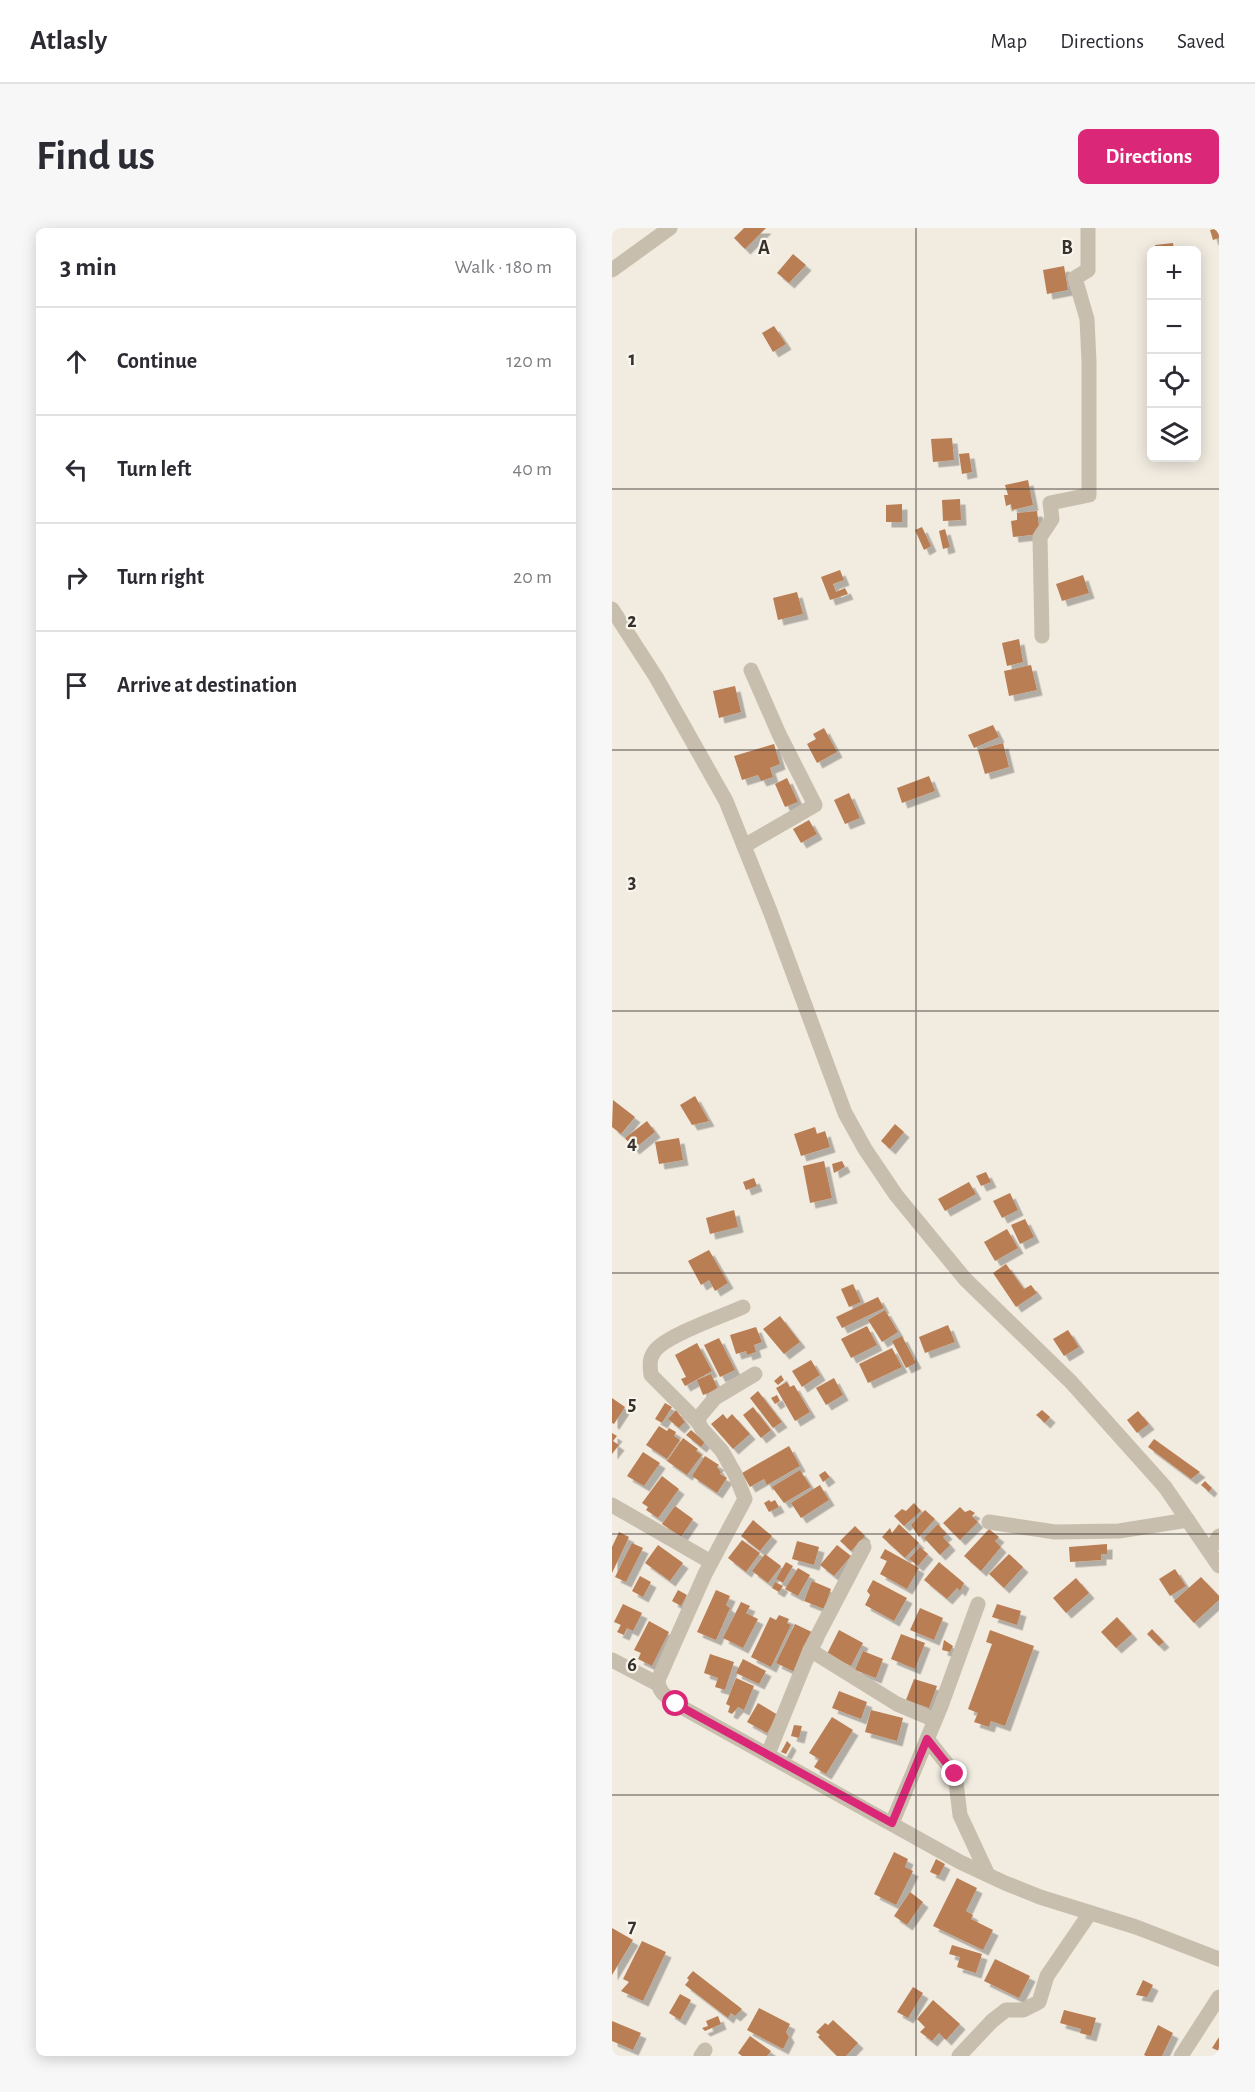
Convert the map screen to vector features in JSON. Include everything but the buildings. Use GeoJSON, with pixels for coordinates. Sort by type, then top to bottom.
{"type":"FeatureCollection","features":[{"type":"Feature","properties":{"kind":"street"},"geometry":{"type":"LineString","coordinates":[[612,270],[670,228]]}},
{"type":"Feature","properties":{"kind":"street"},"geometry":{"type":"LineString","coordinates":[[1042,636],[1040,537],[1052,519],[1050,503],[1089,495],[1087,319],[1075,278],[1088,270],[1088,228]]}},
{"type":"Feature","properties":{"kind":"street"},"geometry":{"type":"LineString","coordinates":[[612,609],[656,677],[726,801],[845,1113],[866,1149],[896,1195],[965,1279],[1071,1382],[1165,1487],[1219,1566]]}},
{"type":"Feature","properties":{"kind":"street"},"geometry":{"type":"LineString","coordinates":[[744,846],[815,805],[779,734],[751,669]]}},
{"type":"Feature","properties":{"kind":"street"},"geometry":{"type":"LineString","coordinates":[[658,1684],[669,1653],[711,1562],[745,1500],[735,1474],[722,1451],[698,1422],[651,1375],[650,1362],[654,1350],[670,1338],[743,1307]]}},
{"type":"Feature","properties":{"kind":"street"},"geometry":{"type":"LineString","coordinates":[[698,1422],[700,1416],[715,1398],[755,1374]]}},
{"type":"Feature","properties":{"kind":"street"},"geometry":{"type":"LineString","coordinates":[[612,1505],[711,1562]]}},
{"type":"Feature","properties":{"kind":"street"},"geometry":{"type":"LineString","coordinates":[[988,1522],[1055,1532],[1119,1531],[1188,1520]]}},
{"type":"Feature","properties":{"kind":"street"},"geometry":{"type":"LineString","coordinates":[[1210,1550],[1219,1536]]}},
{"type":"Feature","properties":{"kind":"street"},"geometry":{"type":"LineString","coordinates":[[768,1754],[810,1650],[864,1547]]}},
{"type":"Feature","properties":{"kind":"street"},"geometry":{"type":"LineString","coordinates":[[892,1823],[935,1720],[978,1604]]}},
{"type":"Feature","properties":{"kind":"street"},"geometry":{"type":"LineString","coordinates":[[810,1650],[897,1704],[935,1720]]}},
{"type":"Feature","properties":{"kind":"street"},"geometry":{"type":"LineString","coordinates":[[612,1659],[658,1684],[664,1695],[676,1704],[960,1862],[1040,1897],[1137,1927],[1219,1959]]}},
{"type":"Feature","properties":{"kind":"street"},"geometry":{"type":"LineString","coordinates":[[927,1739],[955,1774],[960,1815],[988,1875]]}},
{"type":"Feature","properties":{"kind":"street"},"geometry":{"type":"LineString","coordinates":[[959,2056],[992,2021],[1006,2010],[1023,2010],[1039,2002],[1047,1976],[1090,1913]]}},
{"type":"Feature","properties":{"kind":"street"},"geometry":{"type":"LineString","coordinates":[[1181,2056],[1219,1997]]}},
{"type":"Feature","properties":{"kind":"route"},"geometry":{"type":"LineString","coordinates":[[676,1704],[892,1823],[927,1739],[955,1774]]}}]}
